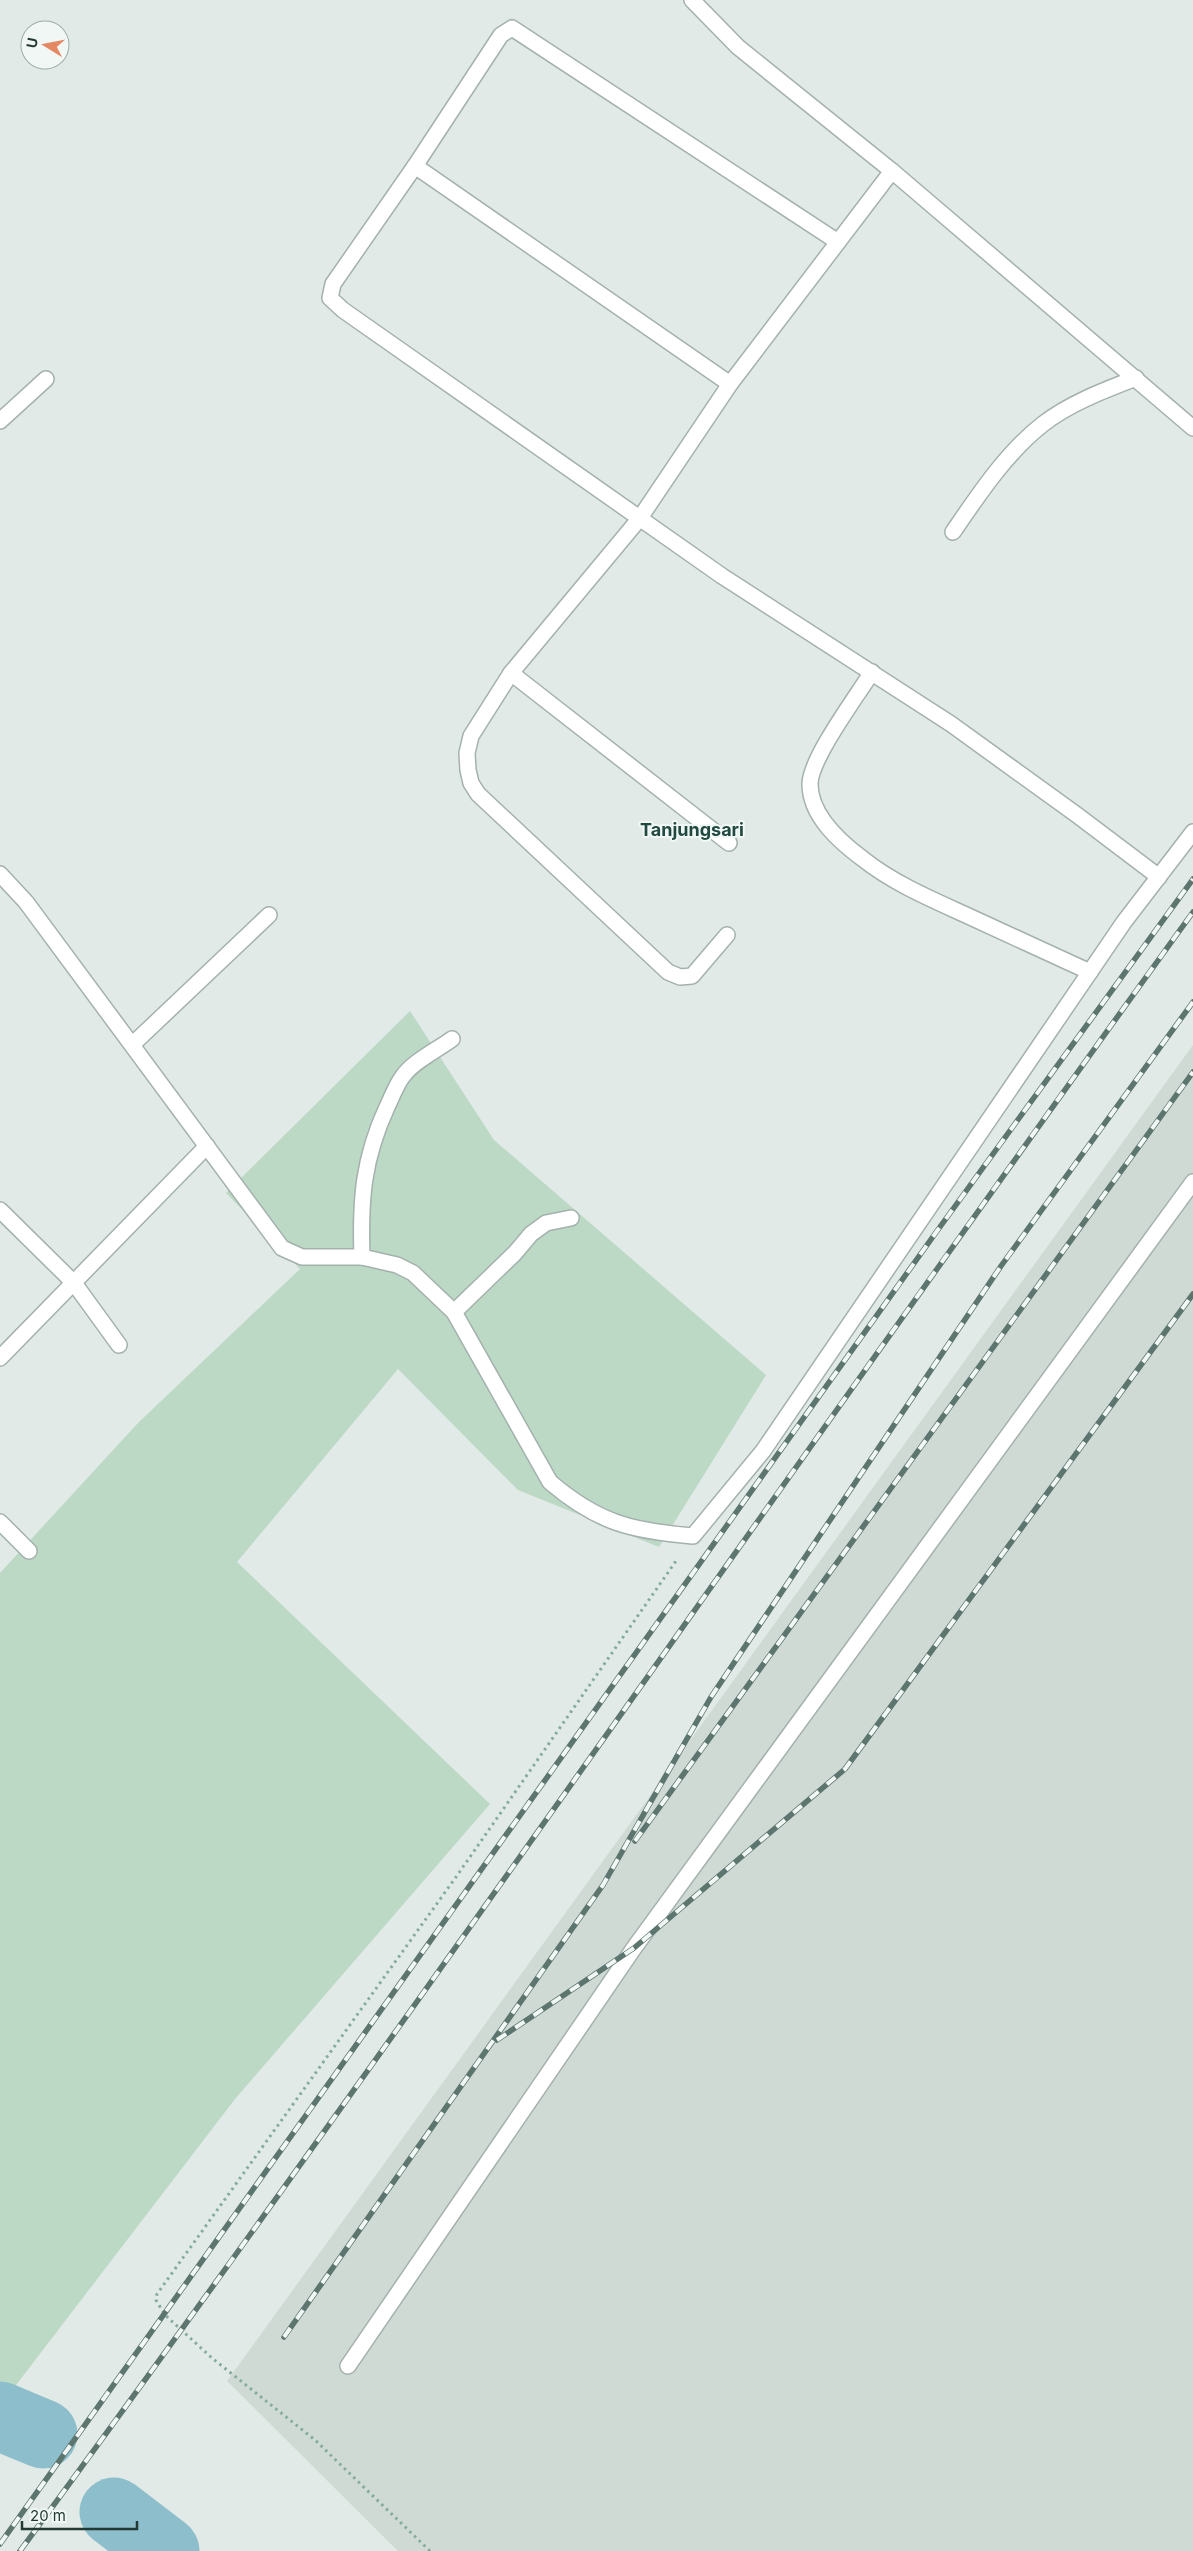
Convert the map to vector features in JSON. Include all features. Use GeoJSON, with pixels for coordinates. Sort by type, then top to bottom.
{"type":"FeatureCollection","features":[{"type":"Feature","properties":{"kind":"street"},"geometry":{"type":"LineString","coordinates":[[692,0],[738,47],[892,171],[1193,428]]}},
{"type":"Feature","properties":{"kind":"street"},"geometry":{"type":"LineString","coordinates":[[838,242],[512,28],[501,35],[415,166],[333,284],[330,298],[343,310],[722,576],[951,724],[1078,814],[1159,877]]}},
{"type":"Feature","properties":{"kind":"street"},"geometry":{"type":"LineString","coordinates":[[415,166],[730,384]]}},
{"type":"Feature","properties":{"kind":"street"},"geometry":{"type":"LineString","coordinates":[[727,935],[692,976],[680,977],[668,972],[478,794],[471,782],[468,770],[469,743],[471,736],[511,673],[640,518],[730,384],[892,171]]}},
{"type":"Feature","properties":{"kind":"street"},"geometry":{"type":"LineString","coordinates":[[953,532],[978,494],[1025,440],[1045,422],[1093,395],[1136,378]]}},
{"type":"Feature","properties":{"kind":"street"},"geometry":{"type":"LineString","coordinates":[[0,421],[46,379]]}},
{"type":"Feature","properties":{"kind":"street"},"geometry":{"type":"LineString","coordinates":[[872,672],[817,760],[810,784],[816,808],[827,827],[863,859],[888,875],[939,902],[1090,972]]}},
{"type":"Feature","properties":{"kind":"street"},"geometry":{"type":"LineString","coordinates":[[511,673],[729,843]]}},
{"type":"Feature","properties":{"kind":"street"},"geometry":{"type":"LineString","coordinates":[[0,874],[26,902],[133,1044],[282,1248],[302,1257],[362,1257],[397,1266],[413,1273],[454,1312],[550,1482],[574,1503],[610,1522],[638,1530],[693,1536],[763,1451],[1090,972],[1193,832]]}},
{"type":"Feature","properties":{"kind":"street"},"geometry":{"type":"LineString","coordinates":[[133,1044],[269,916]]}},
{"type":"Feature","properties":{"kind":"street"},"geometry":{"type":"LineString","coordinates":[[362,1257],[361,1225],[364,1181],[370,1150],[383,1117],[404,1075],[452,1039]]}},
{"type":"Feature","properties":{"kind":"street"},"geometry":{"type":"LineString","coordinates":[[0,1358],[207,1146]]}},
{"type":"Feature","properties":{"kind":"street"},"geometry":{"type":"LineString","coordinates":[[348,2366],[634,1948],[1193,1182]]}},
{"type":"Feature","properties":{"kind":"street"},"geometry":{"type":"LineString","coordinates":[[0,1210],[74,1284],[118,1345]]}},
{"type":"Feature","properties":{"kind":"street"},"geometry":{"type":"LineString","coordinates":[[454,1312],[515,1253],[531,1234],[546,1223],[571,1218]]}},
{"type":"Feature","properties":{"kind":"street"},"geometry":{"type":"LineString","coordinates":[[0,1522],[29,1550]]}},
{"type":"Feature","properties":{"kind":"path"},"geometry":{"type":"LineString","coordinates":[[430,2551],[315,2440],[212,2358],[165,2315],[156,2300],[157,2294],[451,1885],[693,1536]]}},
{"type":"Feature","properties":{"kind":"shaded area"},"geometry":{"type":"Polygon","coordinates":[[[1193,1045],[1193,2551],[398,2551],[227,2381],[1193,1045]]]}},
{"type":"Feature","properties":{"kind":"green space"},"geometry":{"type":"Polygon","coordinates":[[[410,1011],[494,1140],[766,1375],[659,1547],[518,1490],[398,1369],[237,1562],[490,1804],[235,2099],[0,2406],[0,1573],[138,1423],[300,1269],[226,1193],[410,1011]]]}},
{"type":"Feature","properties":{"kind":"waterway"},"geometry":{"type":"LineString","coordinates":[[0,2416],[43,2434]]}},
{"type":"Feature","properties":{"kind":"waterway"},"geometry":{"type":"LineString","coordinates":[[114,2512],[165,2551]]}},
{"type":"Feature","properties":{"kind":"railway"},"geometry":{"type":"LineString","coordinates":[[0,2544],[937,1231],[1193,879]]}},
{"type":"Feature","properties":{"kind":"railway"},"geometry":{"type":"LineString","coordinates":[[20,2551],[316,2143],[899,1322],[1193,912]]}},
{"type":"Feature","properties":{"kind":"railway"},"geometry":{"type":"LineString","coordinates":[[284,2337],[603,1885],[711,1697],[1001,1266],[1193,1002]]}},
{"type":"Feature","properties":{"kind":"railway"},"geometry":{"type":"LineString","coordinates":[[635,1841],[1193,1072]]}},
{"type":"Feature","properties":{"kind":"railway"},"geometry":{"type":"LineString","coordinates":[[497,2040],[634,1948],[845,1769],[1193,1294]]}},
{"type":"Feature","properties":{"kind":"district","name":"Tanjungsari"},"geometry":{"type":"Point","coordinates":[692,829]}}]}
